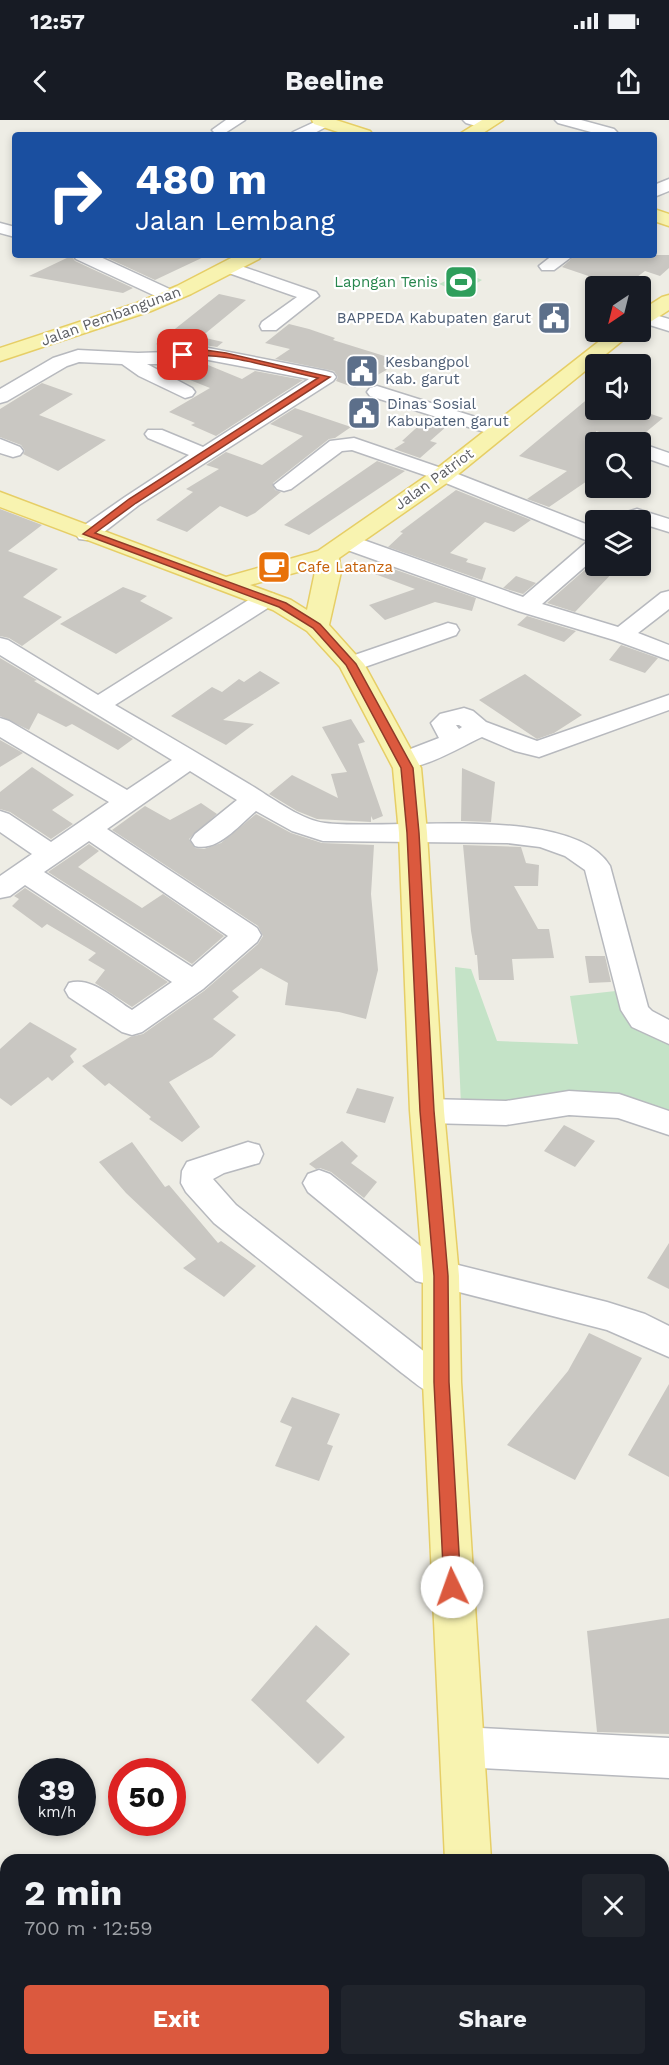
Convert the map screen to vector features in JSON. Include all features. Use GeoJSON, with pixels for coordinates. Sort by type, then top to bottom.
{"type":"FeatureCollection","features":[{"type":"Feature","properties":{"kind":"main road"},"geometry":{"type":"LineString","coordinates":[[457,132],[473,124],[495,120]]}},
{"type":"Feature","properties":{"kind":"main road"},"geometry":{"type":"LineString","coordinates":[[323,121],[355,132]]}},
{"type":"Feature","properties":{"kind":"main road","name":"Jalan Pembangunan"},"geometry":{"type":"LineString","coordinates":[[0,355],[40,338],[165,294],[232,261]]}},
{"type":"Feature","properties":{"kind":"main road"},"geometry":{"type":"LineString","coordinates":[[651,313],[669,301]]}},
{"type":"Feature","properties":{"kind":"main road","name":"Jalan Pembangunan"},"geometry":{"type":"LineString","coordinates":[[0,347],[40,338]]}},
{"type":"Feature","properties":{"kind":"main road","name":"Jalan Patriot"},"geometry":{"type":"LineString","coordinates":[[226,584],[337,549],[443,475],[496,430],[610,342]]}},
{"type":"Feature","properties":{"kind":"main road"},"geometry":{"type":"LineString","coordinates":[[0,499],[87,534],[282,605],[316,626],[351,664],[407,768],[413,833],[427,1111],[441,1276],[442,1382],[468,1854]]}},
{"type":"Feature","properties":{"kind":"main road"},"geometry":{"type":"LineString","coordinates":[[316,626],[328,572],[337,549]]}},
{"type":"Feature","properties":{"kind":"street"},"geometry":{"type":"LineString","coordinates":[[220,130],[237,120]]}},
{"type":"Feature","properties":{"kind":"street"},"geometry":{"type":"LineString","coordinates":[[563,120],[614,124]]}},
{"type":"Feature","properties":{"kind":"street"},"geometry":{"type":"LineString","coordinates":[[303,132],[323,121]]}},
{"type":"Feature","properties":{"kind":"street"},"geometry":{"type":"LineString","coordinates":[[88,258],[165,294]]}},
{"type":"Feature","properties":{"kind":"street"},"geometry":{"type":"LineString","coordinates":[[548,266],[560,258]]}},
{"type":"Feature","properties":{"kind":"street"},"geometry":{"type":"LineString","coordinates":[[232,261],[310,296],[269,326]]}},
{"type":"Feature","properties":{"kind":"street"},"geometry":{"type":"LineString","coordinates":[[651,321],[669,325]]}},
{"type":"Feature","properties":{"kind":"street"},"geometry":{"type":"LineString","coordinates":[[40,338],[67,359]]}},
{"type":"Feature","properties":{"kind":"street"},"geometry":{"type":"LineString","coordinates":[[0,397],[67,359],[86,356],[127,359],[168,358],[198,352],[326,377],[132,501],[87,534]]}},
{"type":"Feature","properties":{"kind":"street"},"geometry":{"type":"LineString","coordinates":[[127,359],[146,372],[185,392]]}},
{"type":"Feature","properties":{"kind":"street"},"geometry":{"type":"LineString","coordinates":[[377,392],[496,430]]}},
{"type":"Feature","properties":{"kind":"street"},"geometry":{"type":"LineString","coordinates":[[155,434],[206,455]]}},
{"type":"Feature","properties":{"kind":"street"},"geometry":{"type":"LineString","coordinates":[[284,485],[342,443],[354,444],[443,475],[585,532]]}},
{"type":"Feature","properties":{"kind":"street"},"geometry":{"type":"LineString","coordinates":[[651,453],[669,460]]}},
{"type":"Feature","properties":{"kind":"street"},"geometry":{"type":"LineString","coordinates":[[651,519],[669,526]]}},
{"type":"Feature","properties":{"kind":"street"},"geometry":{"type":"LineString","coordinates":[[337,549],[622,635],[669,653]]}},
{"type":"Feature","properties":{"kind":"street"},"geometry":{"type":"LineString","coordinates":[[526,606],[585,555]]}},
{"type":"Feature","properties":{"kind":"street"},"geometry":{"type":"LineString","coordinates":[[622,635],[669,598]]}},
{"type":"Feature","properties":{"kind":"street"},"geometry":{"type":"LineString","coordinates":[[100,704],[266,599]]}},
{"type":"Feature","properties":{"kind":"street"},"geometry":{"type":"LineString","coordinates":[[351,664],[448,630]]}},
{"type":"Feature","properties":{"kind":"street"},"geometry":{"type":"LineString","coordinates":[[0,645],[255,799],[316,830],[413,833],[499,832],[538,839],[575,850],[589,858],[597,866],[635,1010],[642,1019],[669,1033]]}},
{"type":"Feature","properties":{"kind":"street"},"geometry":{"type":"LineString","coordinates":[[404,761],[479,729],[525,747],[539,749],[669,702]]}},
{"type":"Feature","properties":{"kind":"street"},"geometry":{"type":"LineString","coordinates":[[0,726],[128,802]]}},
{"type":"Feature","properties":{"kind":"street"},"geometry":{"type":"LineString","coordinates":[[0,889],[27,873],[189,760]]}},
{"type":"Feature","properties":{"kind":"street"},"geometry":{"type":"LineString","coordinates":[[204,840],[255,799]]}},
{"type":"Feature","properties":{"kind":"street"},"geometry":{"type":"LineString","coordinates":[[0,820],[52,855]]}},
{"type":"Feature","properties":{"kind":"street"},"geometry":{"type":"LineString","coordinates":[[79,990],[132,1024],[193,982],[247,935],[89,829]]}},
{"type":"Feature","properties":{"kind":"street"},"geometry":{"type":"LineString","coordinates":[[27,873],[193,982]]}},
{"type":"Feature","properties":{"kind":"street"},"geometry":{"type":"LineString","coordinates":[[427,1111],[506,1113],[568,1103],[619,1106],[669,1123]]}},
{"type":"Feature","properties":{"kind":"street"},"geometry":{"type":"LineString","coordinates":[[248,1154],[216,1162],[198,1171],[197,1183],[207,1196],[242,1228],[414,1363],[442,1382]]}},
{"type":"Feature","properties":{"kind":"street"},"geometry":{"type":"LineString","coordinates":[[319,1183],[418,1265],[441,1276],[616,1319],[633,1324],[669,1342]]}},
{"type":"Feature","properties":{"kind":"street"},"geometry":{"type":"LineString","coordinates":[[461,1747],[669,1758]]}},
{"type":"Feature","properties":{"kind":"green space","name":"Lapngan Tenis"},"geometry":{"type":"Polygon","coordinates":[[[464,272],[482,280],[460,293],[439,284],[464,272]]]}},
{"type":"Feature","properties":{"kind":"green space"},"geometry":{"type":"Polygon","coordinates":[[[455,967],[471,969],[497,1041],[578,1044],[570,996],[625,990],[669,1037],[669,1123],[657,1119],[461,1105],[455,967]]]}},
{"type":"Feature","properties":{"kind":"building"},"geometry":{"type":"Polygon","coordinates":[[[657,255],[669,255],[669,268],[660,276],[645,271],[638,276],[589,276],[562,267],[572,258],[657,258],[657,255]]]}},
{"type":"Feature","properties":{"kind":"building"},"geometry":{"type":"Polygon","coordinates":[[[67,258],[73,258],[133,288],[123,293],[29,276],[67,258]]]}},
{"type":"Feature","properties":{"kind":"building"},"geometry":{"type":"Polygon","coordinates":[[[107,258],[202,258],[155,280],[107,258]]]}},
{"type":"Feature","properties":{"kind":"building"},"geometry":{"type":"Polygon","coordinates":[[[219,294],[246,300],[201,337],[223,342],[217,347],[198,344],[168,350],[156,344],[219,294]]]}},
{"type":"Feature","properties":{"kind":"building"},"geometry":{"type":"Polygon","coordinates":[[[289,324],[394,359],[383,366],[388,369],[355,388],[336,381],[338,377],[334,371],[275,359],[290,349],[265,343],[289,324]]]}},
{"type":"Feature","properties":{"kind":"building"},"geometry":{"type":"Polygon","coordinates":[[[208,365],[242,379],[255,371],[303,380],[216,436],[191,425],[195,423],[169,412],[210,388],[185,378],[208,365]]]}},
{"type":"Feature","properties":{"kind":"building"},"geometry":{"type":"Polygon","coordinates":[[[42,383],[73,394],[39,415],[106,440],[58,471],[23,454],[25,451],[21,445],[0,437],[0,409],[42,383]]]}},
{"type":"Feature","properties":{"kind":"building"},"geometry":{"type":"Polygon","coordinates":[[[585,401],[585,420],[651,420],[651,414],[663,418],[646,432],[585,432],[585,482],[549,507],[527,499],[567,471],[519,456],[585,401]]]}},
{"type":"Feature","properties":{"kind":"building"},"geometry":{"type":"Polygon","coordinates":[[[295,408],[351,427],[335,438],[329,439],[273,483],[275,490],[281,492],[247,517],[220,506],[187,532],[156,520],[193,492],[186,489],[219,469],[206,465],[226,452],[262,465],[303,436],[270,424],[295,408]]]}},
{"type":"Feature","properties":{"kind":"building"},"geometry":{"type":"Polygon","coordinates":[[[426,419],[447,426],[430,441],[437,443],[420,458],[394,449],[405,442],[402,441],[426,419]]]}},
{"type":"Feature","properties":{"kind":"building"},"geometry":{"type":"Polygon","coordinates":[[[377,461],[405,471],[309,535],[284,525],[377,461]]]}},
{"type":"Feature","properties":{"kind":"building"},"geometry":{"type":"Polygon","coordinates":[[[456,490],[531,520],[514,532],[485,522],[450,553],[468,559],[466,562],[486,568],[482,580],[388,547],[403,533],[400,532],[456,490]]]}},
{"type":"Feature","properties":{"kind":"building"},"geometry":{"type":"Polygon","coordinates":[[[0,509],[42,525],[8,551],[58,569],[23,597],[62,617],[22,646],[9,638],[0,636],[0,509]]]}},
{"type":"Feature","properties":{"kind":"building"},"geometry":{"type":"Polygon","coordinates":[[[385,566],[476,598],[472,611],[435,602],[385,620],[369,605],[415,589],[375,574],[385,566]]]}},
{"type":"Feature","properties":{"kind":"building"},"geometry":{"type":"Polygon","coordinates":[[[585,570],[585,576],[609,576],[575,612],[547,603],[585,570]]]}},
{"type":"Feature","properties":{"kind":"building"},"geometry":{"type":"Polygon","coordinates":[[[516,576],[536,583],[523,594],[503,588],[516,576]]]}},
{"type":"Feature","properties":{"kind":"building"},"geometry":{"type":"Polygon","coordinates":[[[123,587],[147,596],[140,601],[173,618],[116,654],[60,624],[123,587]]]}},
{"type":"Feature","properties":{"kind":"building"},"geometry":{"type":"Polygon","coordinates":[[[527,616],[576,631],[564,642],[517,625],[527,616]]]}},
{"type":"Feature","properties":{"kind":"building"},"geometry":{"type":"Polygon","coordinates":[[[621,645],[658,658],[645,673],[609,660],[621,645]]]}},
{"type":"Feature","properties":{"kind":"building"},"geometry":{"type":"Polygon","coordinates":[[[0,658],[37,680],[34,681],[133,739],[118,750],[72,724],[66,727],[38,713],[29,730],[0,716],[0,658]]]}},
{"type":"Feature","properties":{"kind":"building"},"geometry":{"type":"Polygon","coordinates":[[[260,671],[280,683],[223,720],[254,724],[226,745],[171,716],[212,687],[222,692],[239,679],[244,682],[260,671]]]}},
{"type":"Feature","properties":{"kind":"building"},"geometry":{"type":"Polygon","coordinates":[[[525,674],[582,715],[554,733],[537,739],[479,700],[525,674]]]}},
{"type":"Feature","properties":{"kind":"building"},"geometry":{"type":"Polygon","coordinates":[[[351,719],[365,742],[358,744],[383,816],[373,820],[371,816],[371,822],[317,819],[297,811],[269,794],[292,775],[338,798],[331,774],[347,772],[322,727],[351,719]]]}},
{"type":"Feature","properties":{"kind":"building"},"geometry":{"type":"Polygon","coordinates":[[[0,740],[23,753],[0,767],[0,740]]]}},
{"type":"Feature","properties":{"kind":"building"},"geometry":{"type":"Polygon","coordinates":[[[32,767],[74,795],[52,810],[73,824],[51,839],[10,812],[0,809],[0,792],[32,767]]]}},
{"type":"Feature","properties":{"kind":"building"},"geometry":{"type":"Polygon","coordinates":[[[462,768],[495,782],[491,822],[461,821],[462,768]]]}},
{"type":"Feature","properties":{"kind":"building"},"geometry":{"type":"Polygon","coordinates":[[[201,803],[217,814],[189,839],[195,848],[204,849],[221,843],[256,814],[291,833],[322,843],[374,845],[371,894],[378,970],[366,1019],[339,1012],[285,1005],[288,983],[261,968],[232,991],[239,997],[213,1019],[236,1035],[212,1057],[169,1082],[200,1127],[182,1142],[149,1119],[151,1117],[109,1083],[105,1086],[82,1066],[130,1037],[143,1034],[204,991],[258,944],[263,936],[258,926],[112,830],[145,806],[170,820],[201,803]]]}},
{"type":"Feature","properties":{"kind":"building"},"geometry":{"type":"Polygon","coordinates":[[[89,844],[99,851],[78,867],[142,908],[163,894],[224,936],[192,964],[48,872],[89,844]]]}},
{"type":"Feature","properties":{"kind":"building"},"geometry":{"type":"Polygon","coordinates":[[[463,845],[521,847],[526,863],[539,865],[538,886],[514,886],[538,929],[549,929],[554,958],[512,959],[514,980],[479,980],[477,955],[475,955],[471,931],[463,845]]]}},
{"type":"Feature","properties":{"kind":"building"},"geometry":{"type":"Polygon","coordinates":[[[25,888],[168,982],[132,1007],[95,983],[105,970],[88,960],[96,953],[47,924],[42,928],[12,906],[19,899],[14,896],[25,888]]]}},
{"type":"Feature","properties":{"kind":"building"},"geometry":{"type":"Polygon","coordinates":[[[585,956],[605,956],[611,982],[589,983],[585,956]]]}},
{"type":"Feature","properties":{"kind":"building"},"geometry":{"type":"Polygon","coordinates":[[[30,1022],[77,1049],[70,1056],[74,1062],[52,1081],[48,1077],[11,1106],[0,1098],[0,1049],[30,1022]]]}},
{"type":"Feature","properties":{"kind":"building"},"geometry":{"type":"Polygon","coordinates":[[[357,1088],[394,1097],[385,1123],[346,1113],[357,1088]]]}},
{"type":"Feature","properties":{"kind":"building"},"geometry":{"type":"Polygon","coordinates":[[[564,1125],[595,1141],[575,1167],[544,1151],[564,1125]]]}},
{"type":"Feature","properties":{"kind":"building"},"geometry":{"type":"Polygon","coordinates":[[[342,1141],[358,1156],[351,1163],[377,1182],[364,1198],[331,1172],[316,1169],[309,1164],[342,1141]]]}},
{"type":"Feature","properties":{"kind":"building"},"geometry":{"type":"Polygon","coordinates":[[[132,1142],[165,1187],[169,1185],[218,1243],[221,1241],[256,1266],[224,1297],[183,1268],[196,1259],[126,1193],[99,1162],[132,1142]]]}},
{"type":"Feature","properties":{"kind":"building"},"geometry":{"type":"Polygon","coordinates":[[[669,1243],[669,1289],[647,1278],[669,1243]]]}},
{"type":"Feature","properties":{"kind":"building"},"geometry":{"type":"Polygon","coordinates":[[[589,1333],[642,1358],[575,1480],[507,1445],[568,1371],[589,1333]]]}},
{"type":"Feature","properties":{"kind":"building"},"geometry":{"type":"Polygon","coordinates":[[[669,1384],[669,1477],[628,1455],[669,1384]]]}},
{"type":"Feature","properties":{"kind":"building"},"geometry":{"type":"Polygon","coordinates":[[[292,1397],[340,1414],[327,1444],[333,1446],[319,1481],[275,1466],[292,1427],[280,1422],[292,1397]]]}},
{"type":"Feature","properties":{"kind":"building"},"geometry":{"type":"Polygon","coordinates":[[[669,1618],[669,1734],[597,1732],[587,1631],[669,1618]]]}},
{"type":"Feature","properties":{"kind":"building"},"geometry":{"type":"Polygon","coordinates":[[[316,1625],[350,1654],[306,1701],[345,1737],[318,1764],[251,1700],[316,1625]]]}},
{"type":"Feature","properties":{"kind":"place","name":"Lapngan Tenis"},"geometry":{"type":"Point","coordinates":[461,282]}},
{"type":"Feature","properties":{"kind":"place","name":"BAPPEDA Kabupaten garut"},"geometry":{"type":"Point","coordinates":[554,318]}},
{"type":"Feature","properties":{"kind":"place","name":"Kesbangpol Kab. garut"},"geometry":{"type":"Point","coordinates":[362,371]}},
{"type":"Feature","properties":{"kind":"place","name":"Dinas Sosial Kabupaten garut"},"geometry":{"type":"Point","coordinates":[364,413]}},
{"type":"Feature","properties":{"kind":"place","name":"Cafe Latanza"},"geometry":{"type":"Point","coordinates":[274,567]}},
{"type":"Feature","properties":{"kind":"route"},"geometry":{"type":"LineString","coordinates":[[183,355],[198,352],[226,356],[326,377],[132,501],[87,534],[282,605],[316,626],[351,664],[407,768],[413,833],[427,1111],[441,1276],[442,1382],[452,1587]]}}]}
